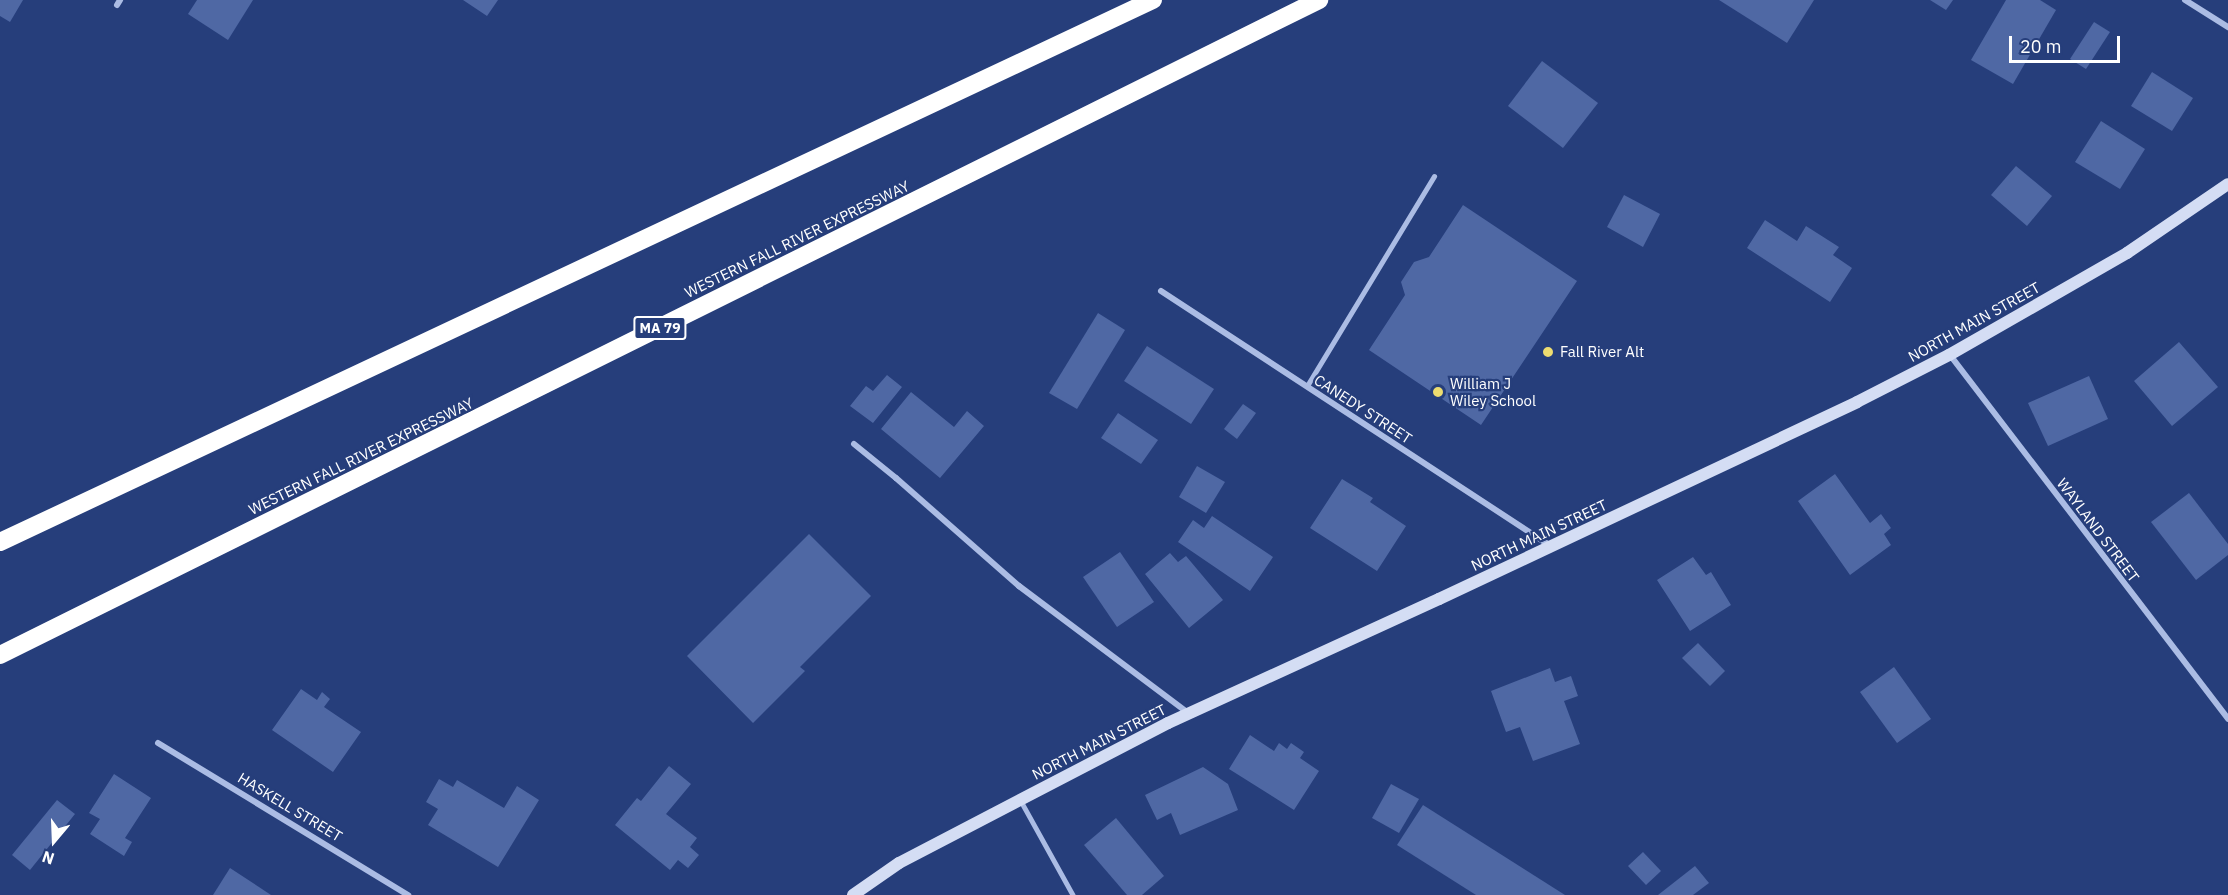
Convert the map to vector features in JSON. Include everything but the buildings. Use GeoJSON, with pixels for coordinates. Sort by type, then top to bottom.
{"type":"FeatureCollection","features":[{"type":"Feature","properties":{"kind":"highway"},"geometry":{"type":"LineString","coordinates":[[0,542],[1154,0]]}},
{"type":"Feature","properties":{"kind":"highway","name":"WESTERN FALL RIVER EXPRESSWAY"},"geometry":{"type":"LineString","coordinates":[[0,655],[1319,0]]}},
{"type":"Feature","properties":{"kind":"main road","name":"NORTH MAIN STREET"},"geometry":{"type":"LineString","coordinates":[[853,895],[899,863],[1188,713],[1550,547],[1857,402],[1950,355],[2127,253],[2228,184]]}},
{"type":"Feature","properties":{"kind":"street"},"geometry":{"type":"LineString","coordinates":[[2185,0],[2228,27]]}},
{"type":"Feature","properties":{"kind":"street","name":"CANEDY STREET"},"geometry":{"type":"LineString","coordinates":[[1161,291],[1550,547]]}},
{"type":"Feature","properties":{"kind":"street","name":"WAYLAND STREET"},"geometry":{"type":"LineString","coordinates":[[1950,355],[2228,719]]}},
{"type":"Feature","properties":{"kind":"street"},"geometry":{"type":"LineString","coordinates":[[854,444],[1019,586],[1188,713]]}},
{"type":"Feature","properties":{"kind":"street","name":"HASKELL STREET"},"geometry":{"type":"LineString","coordinates":[[158,742],[408,895]]}},
{"type":"Feature","properties":{"kind":"lane"},"geometry":{"type":"LineString","coordinates":[[1306,386],[1434,176]]}},
{"type":"Feature","properties":{"kind":"lane"},"geometry":{"type":"LineString","coordinates":[[1020,799],[1073,895]]}},
{"type":"Feature","properties":{"kind":"place","name":"Fall River Alt"},"geometry":{"type":"Point","coordinates":[1548,352]}},
{"type":"Feature","properties":{"kind":"place","name":"William J Wiley School"},"geometry":{"type":"Point","coordinates":[1438,392]}}]}
